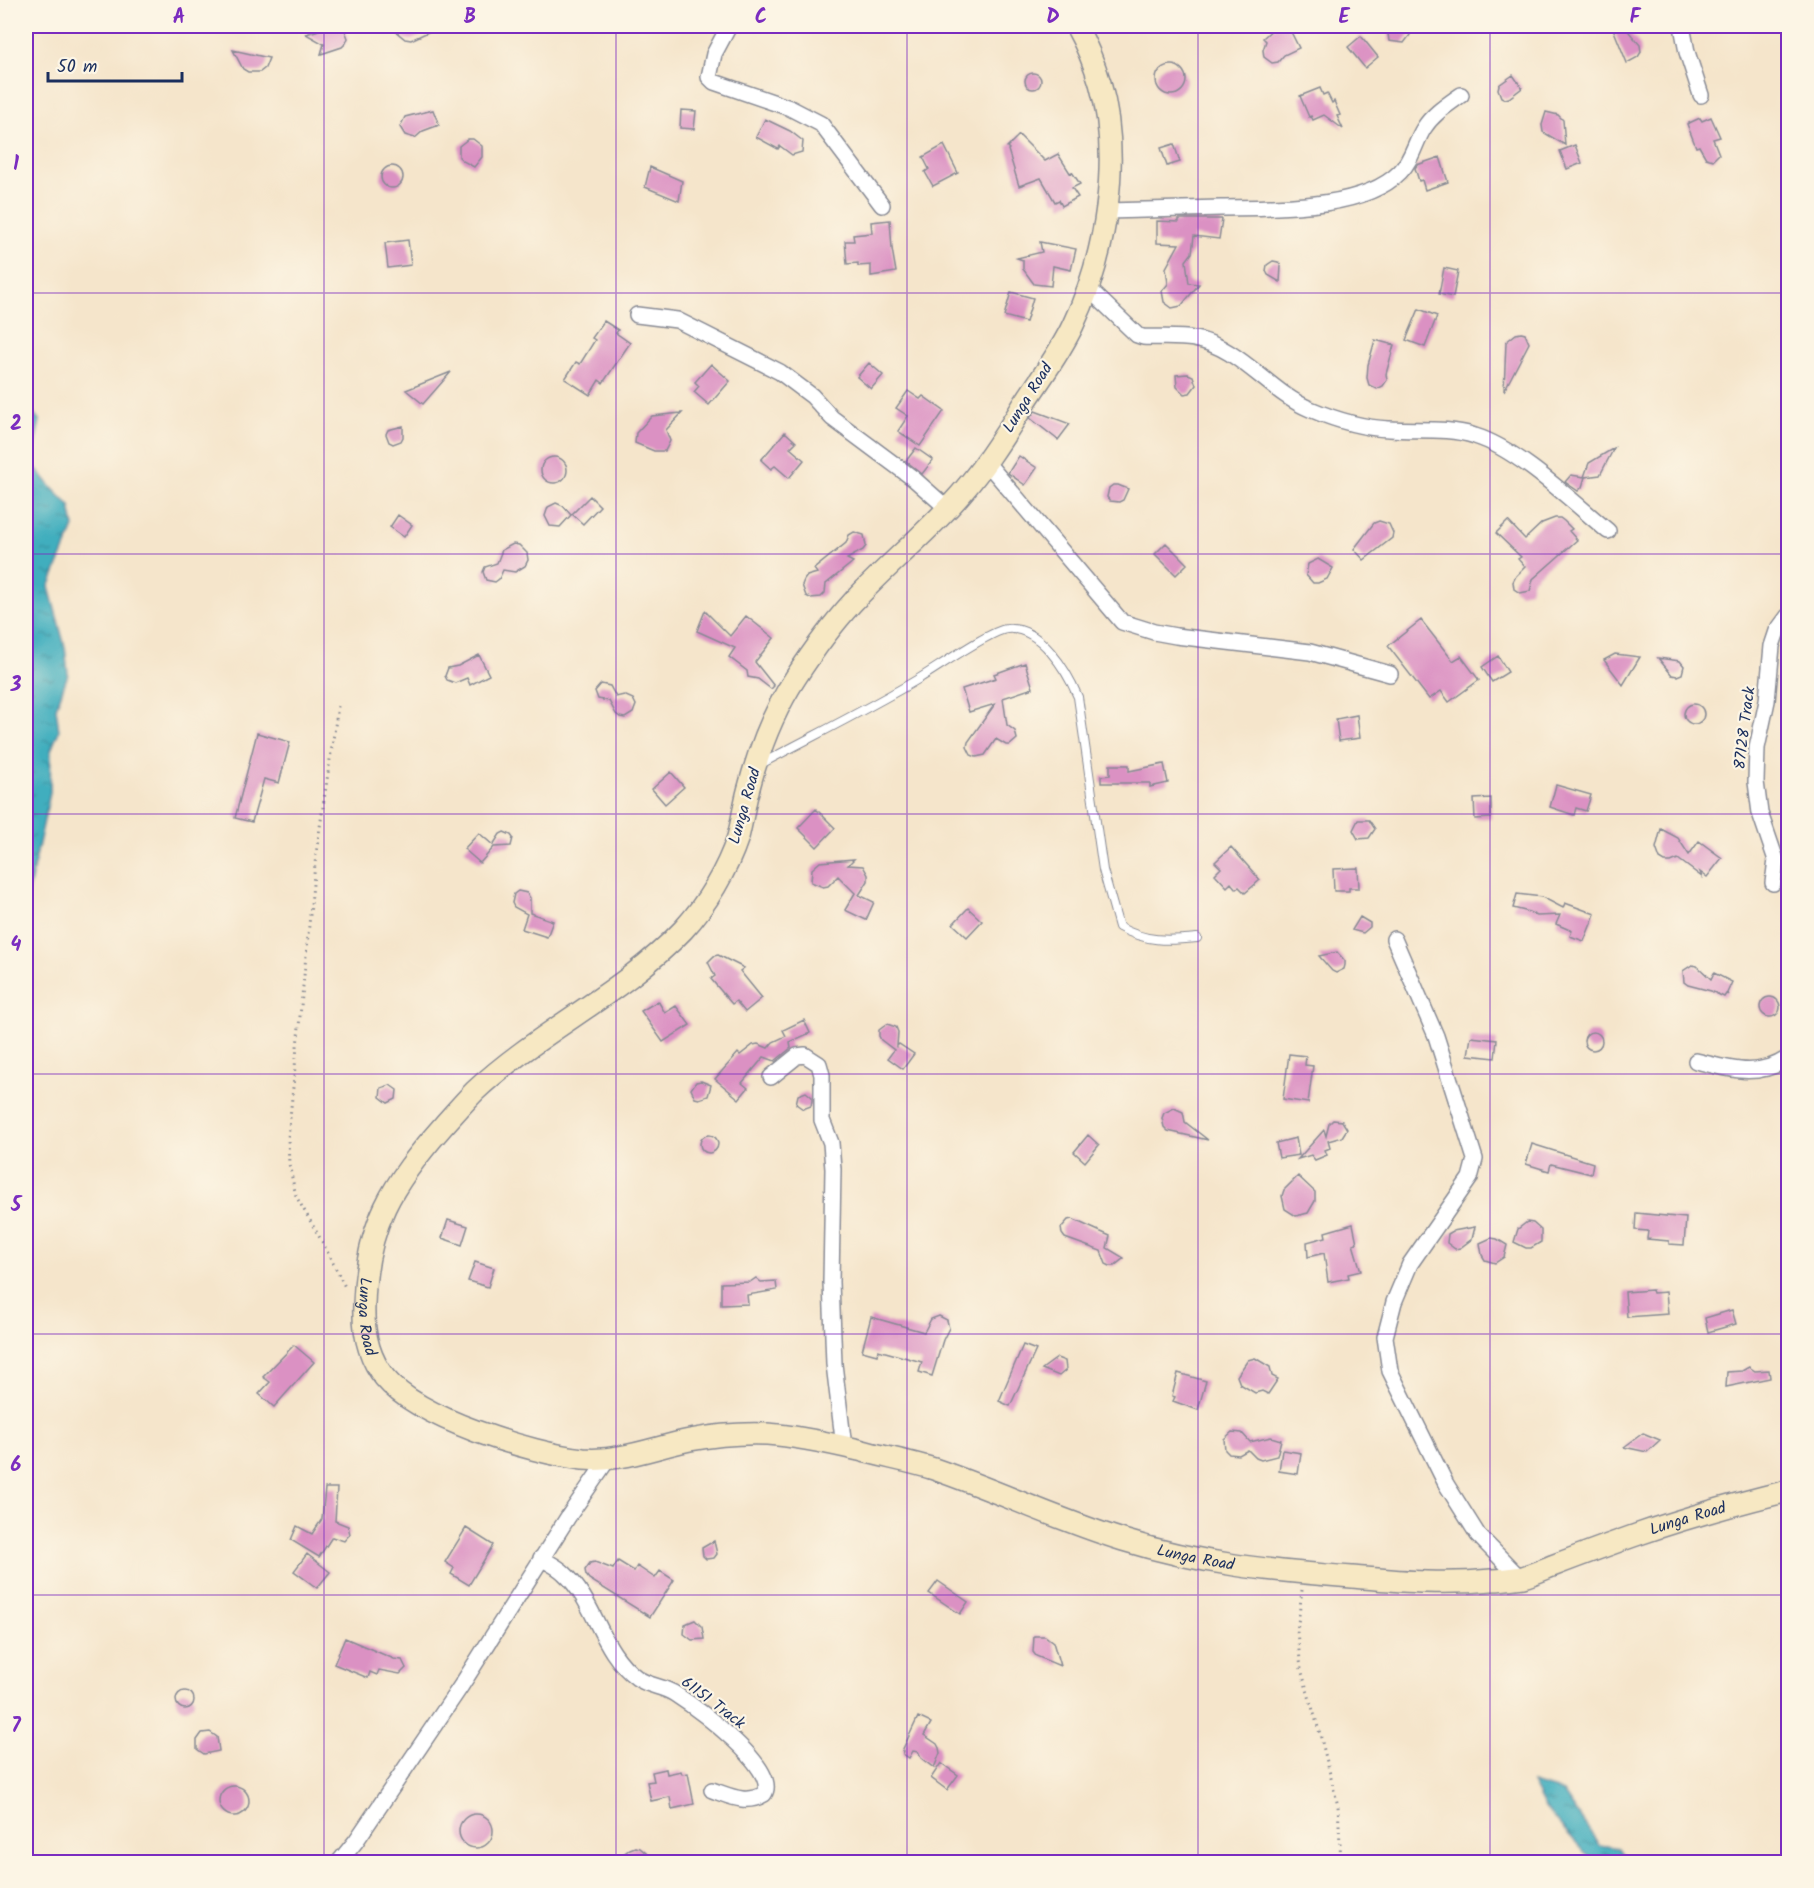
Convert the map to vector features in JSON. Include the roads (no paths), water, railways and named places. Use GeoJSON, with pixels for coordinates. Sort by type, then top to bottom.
{"type":"FeatureCollection","features":[{"type":"Feature","properties":{"kind":"street"},"geometry":{"type":"LineString","coordinates":[[729,26],[714,54],[709,77],[714,82],[812,117],[821,124],[882,206]]}},
{"type":"Feature","properties":{"kind":"street","name":"Lunga Road"},"geometry":{"type":"LineString","coordinates":[[1076,26],[1089,51],[1102,89],[1109,163],[1107,211],[1101,241],[1072,327],[987,463],[948,509],[855,600],[828,630],[778,707],[750,783],[737,839],[717,884],[692,921],[629,980],[511,1059],[469,1097],[417,1156],[393,1190],[377,1225],[368,1257],[363,1326],[370,1352],[382,1375],[402,1393],[480,1434],[558,1454],[585,1459],[608,1459],[732,1433],[777,1434],[927,1467],[1068,1522],[1131,1542],[1208,1562],[1305,1574],[1413,1583],[1461,1583],[1520,1578],[1646,1531],[1788,1491]]}},
{"type":"Feature","properties":{"kind":"street"},"geometry":{"type":"LineString","coordinates":[[1682,26],[1687,52],[1701,95]]}},
{"type":"Feature","properties":{"kind":"street"},"geometry":{"type":"LineString","coordinates":[[1107,211],[1299,206],[1348,199],[1378,188],[1400,172],[1412,155],[1423,129],[1437,113],[1461,95]]}},
{"type":"Feature","properties":{"kind":"street"},"geometry":{"type":"LineString","coordinates":[[1087,287],[1137,335],[1194,339],[1214,345],[1308,408],[1353,426],[1434,430],[1474,435],[1494,443],[1522,461],[1608,531]]}},
{"type":"Feature","properties":{"kind":"street"},"geometry":{"type":"LineString","coordinates":[[637,315],[677,320],[780,372],[812,396],[832,418],[914,479],[948,509]]}},
{"type":"Feature","properties":{"kind":"street"},"geometry":{"type":"LineString","coordinates":[[987,463],[1122,622],[1176,636],[1310,652],[1390,675]]}},
{"type":"Feature","properties":{"kind":"street","name":"87128 Track"},"geometry":{"type":"LineString","coordinates":[[1773,883],[1776,860],[1760,813],[1756,782],[1757,748],[1767,701],[1772,646],[1777,631],[1788,616]]}},
{"type":"Feature","properties":{"kind":"street"},"geometry":{"type":"LineString","coordinates":[[1394,939],[1436,1036],[1475,1159],[1470,1178],[1426,1239],[1406,1274],[1385,1336],[1390,1371],[1446,1484],[1478,1535],[1520,1578]]}},
{"type":"Feature","properties":{"kind":"street"},"geometry":{"type":"LineString","coordinates":[[771,1077],[787,1063],[798,1056],[805,1055],[819,1064],[822,1075],[822,1120],[831,1143],[833,1169],[831,1282],[834,1364],[844,1447]]}},
{"type":"Feature","properties":{"kind":"street"},"geometry":{"type":"LineString","coordinates":[[1696,1061],[1737,1071],[1758,1071],[1777,1065],[1788,1058]]}},
{"type":"Feature","properties":{"kind":"street"},"geometry":{"type":"LineString","coordinates":[[339,1863],[461,1686],[541,1558],[608,1459]]}},
{"type":"Feature","properties":{"kind":"street","name":"61151 Track"},"geometry":{"type":"LineString","coordinates":[[541,1558],[564,1573],[572,1582],[605,1642],[633,1675],[674,1693],[729,1735],[760,1769],[768,1785],[764,1794],[747,1801],[712,1790]]}},
{"type":"Feature","properties":{"kind":"lane"},"geometry":{"type":"LineString","coordinates":[[756,767],[918,680],[990,635],[1005,628],[1022,632],[1047,647],[1072,682],[1078,697],[1102,870],[1119,927],[1132,934],[1166,941],[1197,938]]}},
{"type":"Feature","properties":{"kind":"water"},"geometry":{"type":"Polygon","coordinates":[[[26,404],[40,421],[31,462],[70,506],[74,527],[49,587],[65,647],[68,674],[56,708],[59,731],[51,750],[50,793],[26,903],[26,404]]]}},
{"type":"Feature","properties":{"kind":"water"},"geometry":{"type":"Polygon","coordinates":[[[1532,1783],[1563,1792],[1599,1845],[1620,1848],[1629,1862],[1592,1862],[1545,1808],[1532,1783]]]}}]}
